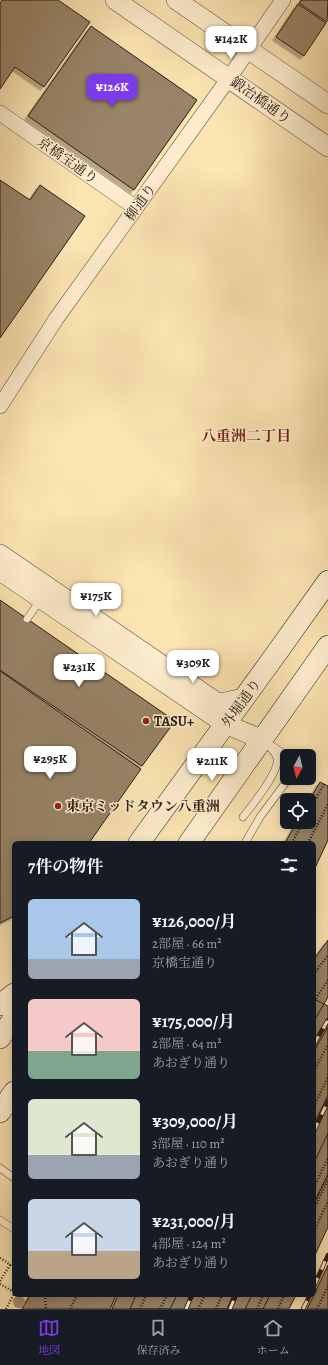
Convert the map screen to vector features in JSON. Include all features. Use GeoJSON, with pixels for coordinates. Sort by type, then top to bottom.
{"type":"FeatureCollection","features":[{"type":"Feature","properties":{"kind":"main road","name":"外堀通り"},"geometry":{"type":"LineString","coordinates":[[140,841],[328,581]]}},
{"type":"Feature","properties":{"kind":"main road"},"geometry":{"type":"LineString","coordinates":[[190,841],[328,646]]}},
{"type":"Feature","properties":{"kind":"main road"},"geometry":{"type":"LineString","coordinates":[[0,1006],[12,996]]}},
{"type":"Feature","properties":{"kind":"main road"},"geometry":{"type":"LineString","coordinates":[[0,1038],[12,1021]]}},
{"type":"Feature","properties":{"kind":"main road"},"geometry":{"type":"LineString","coordinates":[[0,1112],[12,1095]]}},
{"type":"Feature","properties":{"kind":"street","name":"鍛冶橋通り"},"geometry":{"type":"LineString","coordinates":[[115,0],[328,147]]}},
{"type":"Feature","properties":{"kind":"street"},"geometry":{"type":"LineString","coordinates":[[176,0],[328,104]]}},
{"type":"Feature","properties":{"kind":"street","name":"柳通り"},"geometry":{"type":"LineString","coordinates":[[0,406],[5,388],[230,78],[283,0]]}},
{"type":"Feature","properties":{"kind":"street","name":"京橋宝通り"},"geometry":{"type":"LineString","coordinates":[[0,113],[136,208]]}},
{"type":"Feature","properties":{"kind":"street"},"geometry":{"type":"LineString","coordinates":[[0,554],[215,701],[220,703],[244,698]]}},
{"type":"Feature","properties":{"kind":"street"},"geometry":{"type":"LineString","coordinates":[[0,571],[225,724],[261,739]]}},
{"type":"Feature","properties":{"kind":"lane"},"geometry":{"type":"LineString","coordinates":[[27,619],[42,599]]}},
{"type":"Feature","properties":{"kind":"lane"},"geometry":{"type":"LineString","coordinates":[[261,739],[280,751]]}},
{"type":"Feature","properties":{"kind":"lane"},"geometry":{"type":"LineString","coordinates":[[244,817],[274,775],[278,765],[277,756],[261,739]]}},
{"type":"Feature","properties":{"kind":"lane"},"geometry":{"type":"LineString","coordinates":[[246,841],[260,817],[284,785]]}},
{"type":"Feature","properties":{"kind":"lane"},"geometry":{"type":"LineString","coordinates":[[0,1168],[12,1177]]}},
{"type":"Feature","properties":{"kind":"lane"},"geometry":{"type":"LineString","coordinates":[[0,1220],[12,1228]]}},
{"type":"Feature","properties":{"kind":"path"},"geometry":{"type":"LineString","coordinates":[[316,798],[324,784]]}},
{"type":"Feature","properties":{"kind":"path"},"geometry":{"type":"LineString","coordinates":[[309,841],[328,804]]}},
{"type":"Feature","properties":{"kind":"path"},"geometry":{"type":"LineString","coordinates":[[293,841],[299,829]]}},
{"type":"Feature","properties":{"kind":"path"},"geometry":{"type":"LineString","coordinates":[[316,971],[328,955]]}},
{"type":"Feature","properties":{"kind":"path"},"geometry":{"type":"LineString","coordinates":[[316,998],[328,980]]}},
{"type":"Feature","properties":{"kind":"path"},"geometry":{"type":"LineString","coordinates":[[316,1067],[328,1044]]}},
{"type":"Feature","properties":{"kind":"path"},"geometry":{"type":"LineString","coordinates":[[316,1102],[328,1077]]}},
{"type":"Feature","properties":{"kind":"path"},"geometry":{"type":"LineString","coordinates":[[316,1183],[328,1158]]}},
{"type":"Feature","properties":{"kind":"path"},"geometry":{"type":"LineString","coordinates":[[316,1200],[328,1175]]}},
{"type":"Feature","properties":{"kind":"path"},"geometry":{"type":"LineString","coordinates":[[316,1205],[328,1180]]}},
{"type":"Feature","properties":{"kind":"path"},"geometry":{"type":"LineString","coordinates":[[316,1227],[328,1201]]}},
{"type":"Feature","properties":{"kind":"path"},"geometry":{"type":"LineString","coordinates":[[0,1258],[10,1265],[0,1282],[12,1291]]}},
{"type":"Feature","properties":{"kind":"path"},"geometry":{"type":"LineString","coordinates":[[317,1309],[326,1293],[328,1286]]}},
{"type":"Feature","properties":{"kind":"path"},"geometry":{"type":"LineString","coordinates":[[6,1309],[12,1297]]}},
{"type":"Feature","properties":{"kind":"path"},"geometry":{"type":"LineString","coordinates":[[45,1297],[46,1309]]}},
{"type":"Feature","properties":{"kind":"path"},"geometry":{"type":"LineString","coordinates":[[70,1309],[76,1297]]}},
{"type":"Feature","properties":{"kind":"path"},"geometry":{"type":"LineString","coordinates":[[140,1309],[145,1297]]}},
{"type":"Feature","properties":{"kind":"path"},"geometry":{"type":"LineString","coordinates":[[160,1309],[166,1297]]}},
{"type":"Feature","properties":{"kind":"path"},"geometry":{"type":"LineString","coordinates":[[198,1309],[204,1297]]}},
{"type":"Feature","properties":{"kind":"path"},"geometry":{"type":"LineString","coordinates":[[216,1309],[221,1297]]}},
{"type":"Feature","properties":{"kind":"path"},"geometry":{"type":"LineString","coordinates":[[257,1309],[262,1297]]}},
{"type":"Feature","properties":{"kind":"path"},"geometry":{"type":"LineString","coordinates":[[278,1309],[283,1297]]}},
{"type":"Feature","properties":{"kind":"building"},"geometry":{"type":"Polygon","coordinates":[[[2,0],[58,0],[90,22],[44,87],[15,67],[0,89],[0,3],[2,0]]]}},
{"type":"Feature","properties":{"kind":"building"},"geometry":{"type":"Polygon","coordinates":[[[301,0],[328,0],[327,22],[299,3],[301,0]]]}},
{"type":"Feature","properties":{"kind":"building"},"geometry":{"type":"Polygon","coordinates":[[[298,4],[326,23],[304,56],[276,37],[298,4]]]}},
{"type":"Feature","properties":{"kind":"building"},"geometry":{"type":"Polygon","coordinates":[[[91,26],[197,100],[134,190],[28,116],[91,26]]]}},
{"type":"Feature","properties":{"kind":"building"},"geometry":{"type":"Polygon","coordinates":[[[0,180],[30,200],[40,185],[85,216],[0,338],[0,180]]]}},
{"type":"Feature","properties":{"kind":"building"},"geometry":{"type":"Polygon","coordinates":[[[0,600],[175,721],[142,766],[0,670],[0,600]]]}},
{"type":"Feature","properties":{"kind":"building","name":"東京ミッドタウン八重洲"},"geometry":{"type":"Polygon","coordinates":[[[0,671],[141,769],[90,841],[12,841],[12,917],[0,923],[0,671]]]}},
{"type":"Feature","properties":{"kind":"building"},"geometry":{"type":"Polygon","coordinates":[[[320,782],[328,786],[328,840],[316,866],[316,841],[286,841],[293,829],[316,829],[316,793],[314,793],[320,782]]]}},
{"type":"Feature","properties":{"kind":"building"},"geometry":{"type":"Polygon","coordinates":[[[328,940],[328,997],[316,1018],[316,956],[328,940]]]}},
{"type":"Feature","properties":{"kind":"building"},"geometry":{"type":"Polygon","coordinates":[[[316,1000],[328,1006],[328,1174],[316,1199],[316,1000]]]}},
{"type":"Feature","properties":{"kind":"building"},"geometry":{"type":"Polygon","coordinates":[[[328,1027],[328,1095],[316,1120],[316,1048],[328,1027]]]}},
{"type":"Feature","properties":{"kind":"building"},"geometry":{"type":"Polygon","coordinates":[[[328,1133],[328,1227],[316,1253],[316,1159],[328,1133]]]}},
{"type":"Feature","properties":{"kind":"building"},"geometry":{"type":"Polygon","coordinates":[[[328,1265],[328,1309],[307,1309],[313,1297],[316,1297],[316,1291],[328,1265]]]}},
{"type":"Feature","properties":{"kind":"building"},"geometry":{"type":"Polygon","coordinates":[[[29,1297],[115,1297],[110,1309],[22,1309],[29,1297]]]}},
{"type":"Feature","properties":{"kind":"building"},"geometry":{"type":"Polygon","coordinates":[[[117,1297],[269,1297],[263,1309],[112,1309],[117,1297]]]}},
{"type":"Feature","properties":{"kind":"building"},"geometry":{"type":"Polygon","coordinates":[[[135,1297],[176,1297],[170,1309],[130,1309],[135,1297]]]}},
{"type":"Feature","properties":{"kind":"building"},"geometry":{"type":"Polygon","coordinates":[[[191,1297],[232,1297],[227,1309],[185,1309],[191,1297]]]}},
{"type":"Feature","properties":{"kind":"building"},"geometry":{"type":"Polygon","coordinates":[[[251,1297],[295,1297],[289,1309],[245,1309],[251,1297]]]}},
{"type":"Feature","properties":{"kind":"railway"},"geometry":{"type":"LineString","coordinates":[[316,1041],[328,1020]]}},
{"type":"Feature","properties":{"kind":"railway"},"geometry":{"type":"LineString","coordinates":[[316,1127],[328,1101]]}},
{"type":"Feature","properties":{"kind":"railway"},"geometry":{"type":"LineString","coordinates":[[316,1282],[328,1255]]}},
{"type":"Feature","properties":{"kind":"railway"},"geometry":{"type":"LineString","coordinates":[[186,1309],[191,1297]]}},
{"type":"Feature","properties":{"kind":"railway"},"geometry":{"type":"LineString","coordinates":[[230,1309],[235,1297]]}},
{"type":"Feature","properties":{"kind":"railway"},"geometry":{"type":"LineString","coordinates":[[303,1309],[309,1297]]}},
{"type":"Feature","properties":{"kind":"place","name":"TASU+"},"geometry":{"type":"Point","coordinates":[146,721]}},
{"type":"Feature","properties":{"kind":"place","name":"東京ミッドタウン八重洲"},"geometry":{"type":"Point","coordinates":[58,806]}},
{"type":"Feature","properties":{"kind":"district","name":"八重洲二丁目"},"geometry":{"type":"Point","coordinates":[246,436]}}]}
